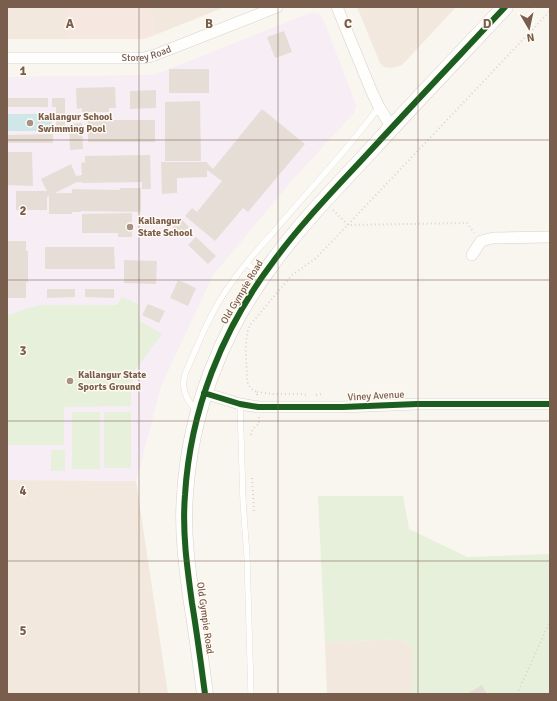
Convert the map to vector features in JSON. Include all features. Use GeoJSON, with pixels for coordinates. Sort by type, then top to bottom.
{"type":"FeatureCollection","features":[{"type":"Feature","properties":{"kind":"main road","name":"Old Gympie Road"},"geometry":{"type":"LineString","coordinates":[[205,694],[188,575],[184,530],[185,494],[186,475],[198,413],[218,358],[236,318],[263,275],[289,241],[324,201],[505,7]]}},
{"type":"Feature","properties":{"kind":"street","name":"Storey Road"},"geometry":{"type":"LineString","coordinates":[[7,58],[144,58],[277,7]]}},
{"type":"Feature","properties":{"kind":"street"},"geometry":{"type":"LineString","coordinates":[[337,7],[371,90],[379,107],[392,128]]}},
{"type":"Feature","properties":{"kind":"street"},"geometry":{"type":"LineString","coordinates":[[472,255],[481,241],[493,238],[550,237]]}},
{"type":"Feature","properties":{"kind":"street","name":"Viney Avenue"},"geometry":{"type":"LineString","coordinates":[[204,393],[240,404],[258,407],[343,407],[417,404],[550,404]]}},
{"type":"Feature","properties":{"kind":"lane"},"geometry":{"type":"LineString","coordinates":[[198,413],[190,405],[185,392],[185,374],[221,298],[227,288],[254,254],[362,130],[379,107]]}},
{"type":"Feature","properties":{"kind":"lane"},"geometry":{"type":"LineString","coordinates":[[247,264],[263,275]]}},
{"type":"Feature","properties":{"kind":"lane"},"geometry":{"type":"LineString","coordinates":[[240,404],[251,694]]}},
{"type":"Feature","properties":{"kind":"path"},"geometry":{"type":"LineString","coordinates":[[308,395],[257,392],[248,386],[246,343],[250,325],[292,275],[315,259],[550,11]]}},
{"type":"Feature","properties":{"kind":"path"},"geometry":{"type":"LineString","coordinates":[[324,201],[348,225],[467,223],[481,241]]}},
{"type":"Feature","properties":{"kind":"path"},"geometry":{"type":"LineString","coordinates":[[250,437],[254,427],[259,424],[257,392]]}},
{"type":"Feature","properties":{"kind":"path"},"geometry":{"type":"LineString","coordinates":[[314,395],[322,394]]}},
{"type":"Feature","properties":{"kind":"path"},"geometry":{"type":"LineString","coordinates":[[252,471],[254,511]]}},
{"type":"Feature","properties":{"kind":"path"},"geometry":{"type":"LineString","coordinates":[[517,694],[550,621]]}},
{"type":"Feature","properties":{"kind":"shaded area"},"geometry":{"type":"Polygon","coordinates":[[[7,7],[66,7],[66,39],[7,39],[7,7]]]}},
{"type":"Feature","properties":{"kind":"shaded area"},"geometry":{"type":"Polygon","coordinates":[[[66,7],[150,7],[155,35],[144,39],[66,39],[66,7]]]}},
{"type":"Feature","properties":{"kind":"shaded area"},"geometry":{"type":"Polygon","coordinates":[[[150,7],[225,7],[155,35],[150,7]]]}},
{"type":"Feature","properties":{"kind":"shaded area"},"geometry":{"type":"Polygon","coordinates":[[[357,7],[456,7],[402,65],[390,68],[384,67],[380,63],[357,7]]]}},
{"type":"Feature","properties":{"kind":"shaded area","name":"Kallangur State School"},"geometry":{"type":"Polygon","coordinates":[[[311,13],[320,15],[324,21],[356,105],[354,113],[294,178],[213,275],[161,386],[136,481],[7,480],[7,77],[154,75],[311,13]]]}},
{"type":"Feature","properties":{"kind":"shaded area"},"geometry":{"type":"Polygon","coordinates":[[[7,480],[136,481],[168,694],[7,694],[7,480]]]}},
{"type":"Feature","properties":{"kind":"shaded area"},"geometry":{"type":"Polygon","coordinates":[[[402,639],[413,649],[413,694],[327,694],[325,642],[402,639]]]}},
{"type":"Feature","properties":{"kind":"green space","name":"Kallangur State Sports Ground"},"geometry":{"type":"Polygon","coordinates":[[[122,297],[138,304],[140,321],[162,334],[135,370],[131,391],[131,406],[64,407],[64,445],[7,445],[7,317],[29,308],[43,305],[117,305],[122,297]]]}},
{"type":"Feature","properties":{"kind":"green space"},"geometry":{"type":"Polygon","coordinates":[[[72,412],[100,412],[100,469],[72,469],[72,412]]]}},
{"type":"Feature","properties":{"kind":"green space"},"geometry":{"type":"Polygon","coordinates":[[[104,412],[131,412],[131,468],[104,468],[104,412]]]}},
{"type":"Feature","properties":{"kind":"green space"},"geometry":{"type":"Polygon","coordinates":[[[51,450],[65,450],[65,471],[51,471],[51,450]]]}},
{"type":"Feature","properties":{"kind":"green space"},"geometry":{"type":"Polygon","coordinates":[[[318,496],[403,496],[409,529],[467,557],[550,554],[550,694],[413,694],[413,649],[402,639],[325,642],[318,496]]]}},
{"type":"Feature","properties":{"kind":"water","name":"Kallangur School Swimming Pool"},"geometry":{"type":"Polygon","coordinates":[[[7,114],[52,114],[52,131],[7,131],[7,114]]]}},
{"type":"Feature","properties":{"kind":"building"},"geometry":{"type":"Polygon","coordinates":[[[284,31],[292,52],[275,58],[267,37],[284,31]]]}},
{"type":"Feature","properties":{"kind":"building"},"geometry":{"type":"Polygon","coordinates":[[[169,69],[209,69],[209,93],[169,93],[169,69]]]}},
{"type":"Feature","properties":{"kind":"building"},"geometry":{"type":"Polygon","coordinates":[[[115,87],[116,108],[109,108],[109,112],[82,112],[82,108],[77,109],[76,88],[115,87]]]}},
{"type":"Feature","properties":{"kind":"building"},"geometry":{"type":"Polygon","coordinates":[[[156,90],[156,108],[130,109],[130,91],[156,90]]]}},
{"type":"Feature","properties":{"kind":"building"},"geometry":{"type":"Polygon","coordinates":[[[7,98],[48,98],[48,107],[7,107],[7,98]]]}},
{"type":"Feature","properties":{"kind":"building"},"geometry":{"type":"Polygon","coordinates":[[[52,98],[65,98],[65,133],[56,133],[56,107],[52,107],[52,98]]]}},
{"type":"Feature","properties":{"kind":"building"},"geometry":{"type":"Polygon","coordinates":[[[200,101],[201,161],[165,161],[165,102],[200,101]]]}},
{"type":"Feature","properties":{"kind":"building"},"geometry":{"type":"Polygon","coordinates":[[[262,109],[305,144],[248,212],[243,208],[215,241],[185,216],[192,208],[197,212],[222,181],[207,170],[207,177],[177,178],[177,193],[162,194],[161,162],[207,162],[213,169],[262,109]]]}},
{"type":"Feature","properties":{"kind":"building"},"geometry":{"type":"Polygon","coordinates":[[[88,120],[155,120],[155,142],[88,142],[88,120]]]}},
{"type":"Feature","properties":{"kind":"building"},"geometry":{"type":"Polygon","coordinates":[[[82,123],[83,149],[70,150],[69,124],[82,123]]]}},
{"type":"Feature","properties":{"kind":"building"},"geometry":{"type":"Polygon","coordinates":[[[53,134],[53,143],[7,143],[7,135],[53,134]]]}},
{"type":"Feature","properties":{"kind":"building"},"geometry":{"type":"Polygon","coordinates":[[[7,152],[32,152],[33,186],[7,185],[7,152]]]}},
{"type":"Feature","properties":{"kind":"building"},"geometry":{"type":"Polygon","coordinates":[[[150,155],[151,189],[142,189],[142,182],[77,182],[55,193],[72,193],[72,189],[120,190],[120,188],[141,188],[141,212],[81,211],[72,212],[72,214],[49,214],[49,196],[47,197],[47,210],[16,210],[16,191],[47,191],[41,179],[71,164],[76,176],[82,175],[81,163],[85,162],[85,156],[150,155]]]}},
{"type":"Feature","properties":{"kind":"building"},"geometry":{"type":"Polygon","coordinates":[[[132,213],[132,237],[118,237],[118,233],[82,233],[82,214],[132,213]]]}},
{"type":"Feature","properties":{"kind":"building"},"geometry":{"type":"Polygon","coordinates":[[[181,219],[189,227],[180,236],[172,228],[181,219]]]}},
{"type":"Feature","properties":{"kind":"building"},"geometry":{"type":"Polygon","coordinates":[[[196,237],[216,256],[208,264],[188,245],[196,237]]]}},
{"type":"Feature","properties":{"kind":"building"},"geometry":{"type":"Polygon","coordinates":[[[7,241],[26,241],[26,251],[28,251],[28,282],[26,282],[26,298],[7,298],[7,241]]]}},
{"type":"Feature","properties":{"kind":"building"},"geometry":{"type":"Polygon","coordinates":[[[45,247],[114,247],[115,269],[45,269],[45,247]]]}},
{"type":"Feature","properties":{"kind":"building"},"geometry":{"type":"Polygon","coordinates":[[[124,260],[157,261],[156,284],[124,283],[124,260]]]}},
{"type":"Feature","properties":{"kind":"building"},"geometry":{"type":"Polygon","coordinates":[[[178,280],[196,288],[188,306],[170,298],[178,280]]]}},
{"type":"Feature","properties":{"kind":"building"},"geometry":{"type":"Polygon","coordinates":[[[47,289],[75,289],[75,297],[47,298],[47,289]]]}},
{"type":"Feature","properties":{"kind":"building"},"geometry":{"type":"Polygon","coordinates":[[[85,289],[114,289],[114,298],[85,297],[85,289]]]}},
{"type":"Feature","properties":{"kind":"building"},"geometry":{"type":"Polygon","coordinates":[[[148,304],[165,311],[159,323],[142,315],[148,304]]]}},
{"type":"Feature","properties":{"kind":"building"},"geometry":{"type":"Polygon","coordinates":[[[482,685],[487,694],[467,694],[482,685]]]}},
{"type":"Feature","properties":{"kind":"cycle path"},"geometry":{"type":"LineString","coordinates":[[205,694],[187,562],[184,508],[188,464],[194,433],[202,402],[224,343],[238,315],[284,247],[333,191],[505,7]]}},
{"type":"Feature","properties":{"kind":"cycle path"},"geometry":{"type":"LineString","coordinates":[[204,393],[240,404],[258,407],[343,407],[417,404],[550,404]]}},
{"type":"Feature","properties":{"kind":"place","name":"Kallangur School Swimming Pool"},"geometry":{"type":"Point","coordinates":[30,123]}},
{"type":"Feature","properties":{"kind":"place","name":"Kallangur State School"},"geometry":{"type":"Point","coordinates":[130,227]}},
{"type":"Feature","properties":{"kind":"place","name":"Kallangur State Sports Ground"},"geometry":{"type":"Point","coordinates":[70,381]}}]}
